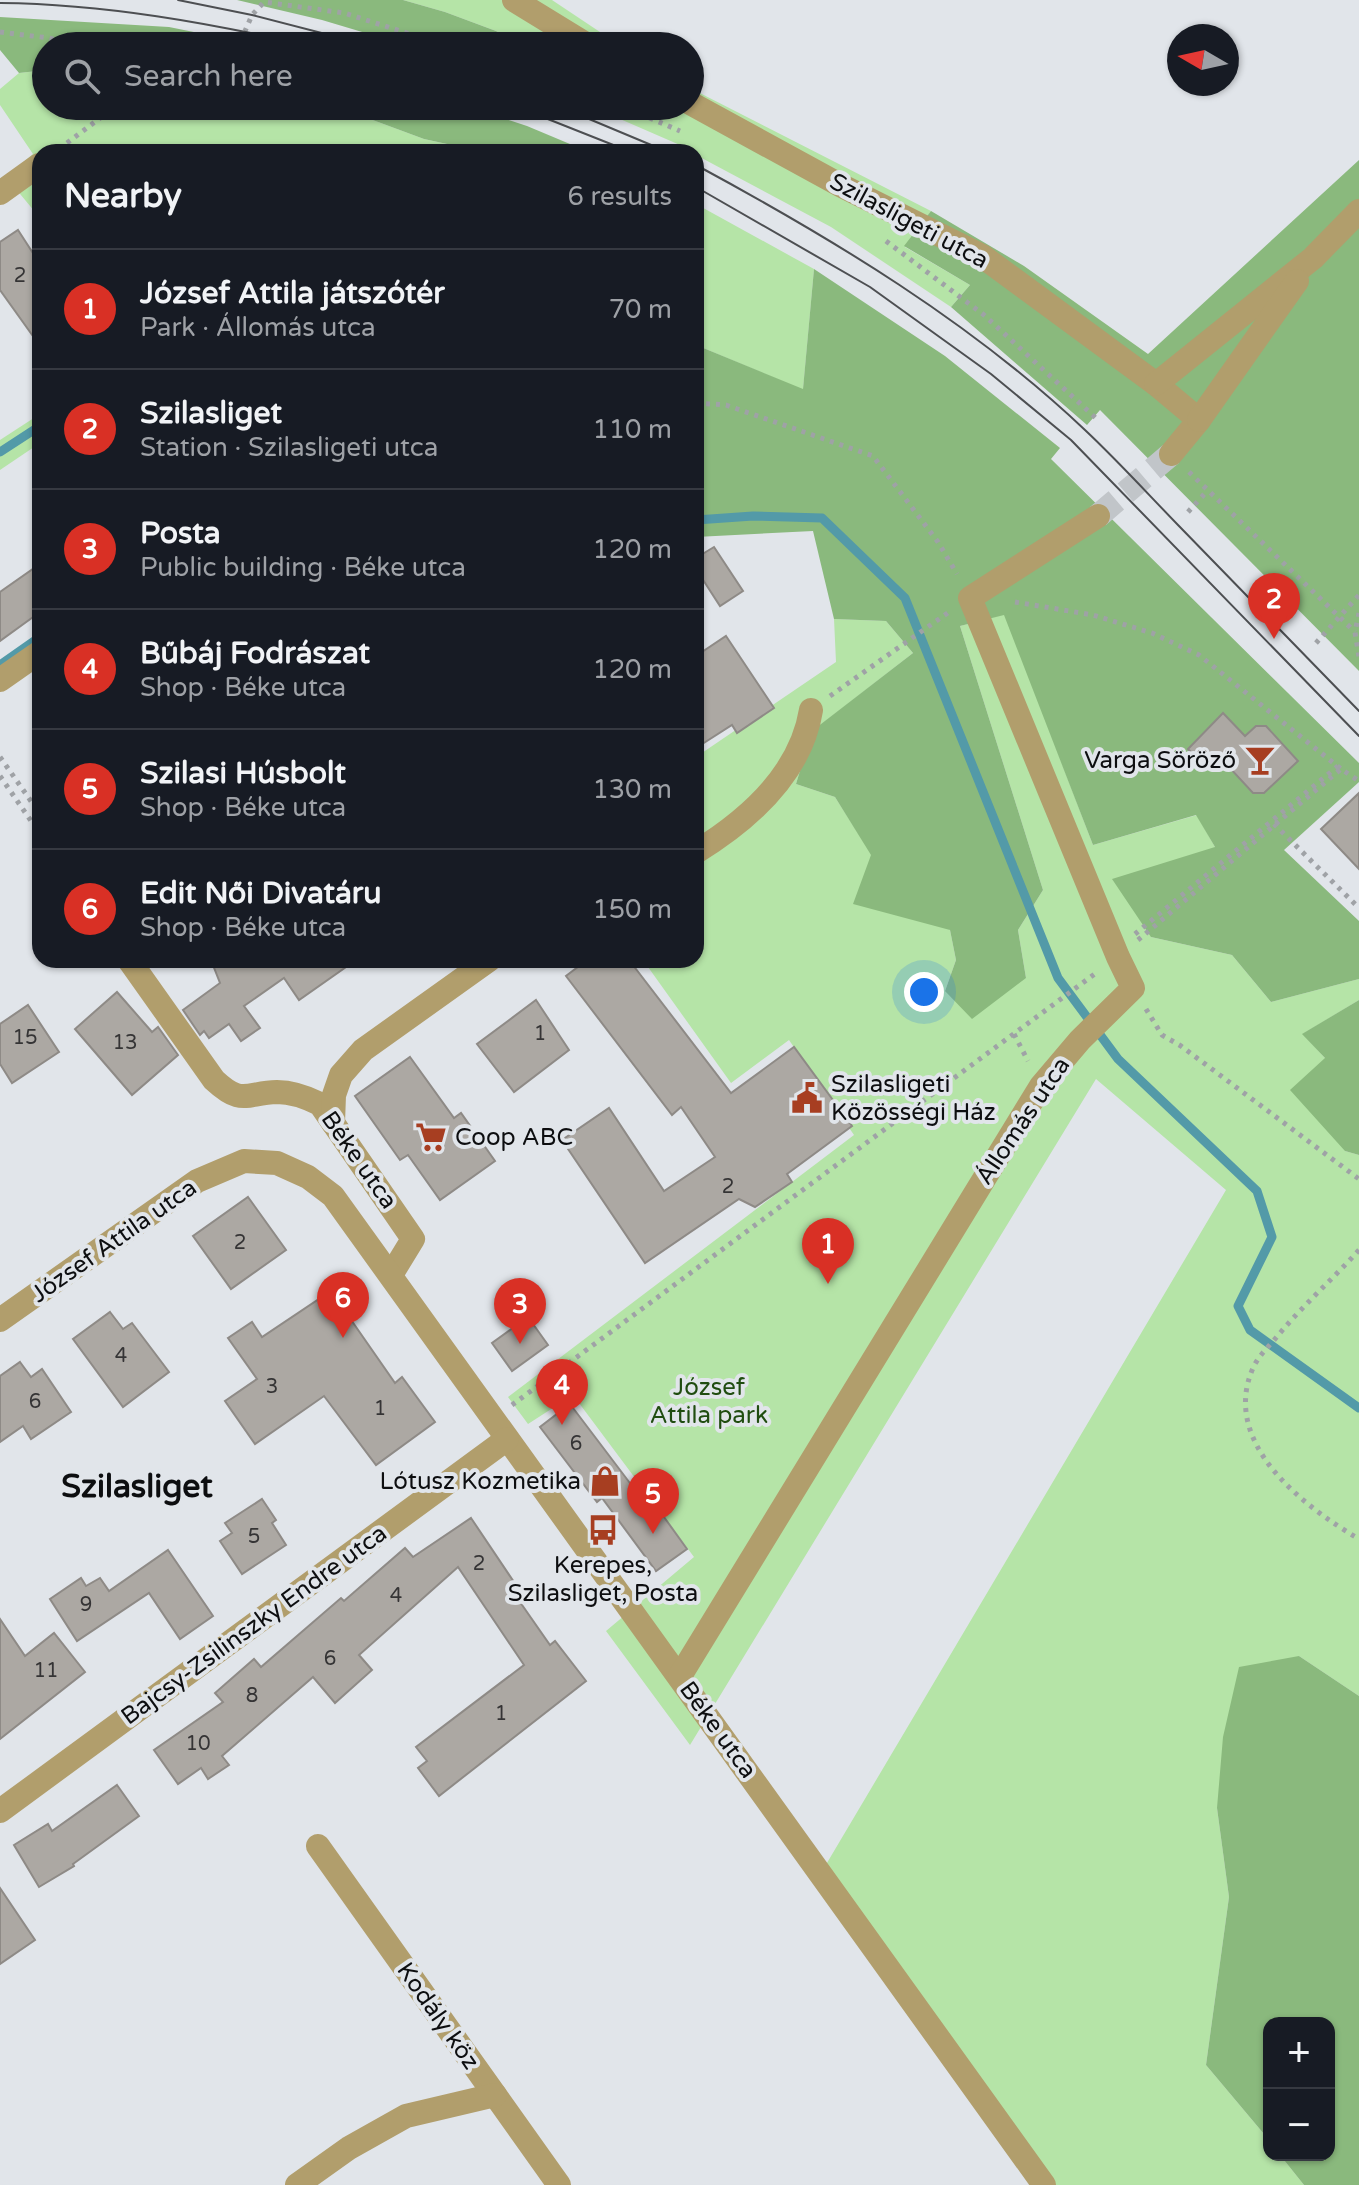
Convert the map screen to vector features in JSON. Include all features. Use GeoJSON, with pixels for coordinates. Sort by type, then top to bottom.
{"type":"FeatureCollection","features":[{"type":"Feature","properties":{"kind":"street"},"geometry":{"type":"LineString","coordinates":[[514,0],[566,32]]}},
{"type":"Feature","properties":{"kind":"street","name":"Szilasligeti utca"},"geometry":{"type":"LineString","coordinates":[[704,111],[840,185],[982,256],[1156,384],[1199,420]]}},
{"type":"Feature","properties":{"kind":"street"},"geometry":{"type":"LineString","coordinates":[[0,193],[32,169]]}},
{"type":"Feature","properties":{"kind":"street"},"geometry":{"type":"LineString","coordinates":[[1156,384],[1313,258],[1359,211]]}},
{"type":"Feature","properties":{"kind":"street"},"geometry":{"type":"LineString","coordinates":[[1171,454],[1199,420],[1313,258]]}},
{"type":"Feature","properties":{"kind":"street"},"geometry":{"type":"LineString","coordinates":[[970,598],[1098,516]]}},
{"type":"Feature","properties":{"kind":"street","name":"Állomás utca"},"geometry":{"type":"LineString","coordinates":[[680,1676],[1041,1086],[1105,1013],[1133,988],[1116,954],[970,598]]}},
{"type":"Feature","properties":{"kind":"street"},"geometry":{"type":"LineString","coordinates":[[0,680],[32,658]]}},
{"type":"Feature","properties":{"kind":"street"},"geometry":{"type":"LineString","coordinates":[[704,846],[743,819],[766,797],[799,751],[811,710]]}},
{"type":"Feature","properties":{"kind":"street","name":"Béke utca"},"geometry":{"type":"LineString","coordinates":[[135,968],[225,1091],[243,1098],[277,1092],[300,1094],[320,1104],[413,1239],[391,1275]]}},
{"type":"Feature","properties":{"kind":"street"},"geometry":{"type":"LineString","coordinates":[[333,1123],[334,1095],[341,1075],[363,1050],[478,968]]}},
{"type":"Feature","properties":{"kind":"street","name":"József Attila utca"},"geometry":{"type":"LineString","coordinates":[[0,1320],[197,1181],[244,1161],[277,1163]]}},
{"type":"Feature","properties":{"kind":"street","name":"Béke utca"},"geometry":{"type":"LineString","coordinates":[[277,1163],[308,1177],[333,1196],[1044,2185]]}},
{"type":"Feature","properties":{"kind":"street","name":"Bajcsy-Zsilinszky Endre utca"},"geometry":{"type":"LineString","coordinates":[[0,1811],[500,1429]]}},
{"type":"Feature","properties":{"kind":"street","name":"Kodály köz"},"geometry":{"type":"LineString","coordinates":[[318,1846],[559,2185]]}},
{"type":"Feature","properties":{"kind":"street"},"geometry":{"type":"LineString","coordinates":[[297,2185],[349,2148],[406,2116],[495,2095]]}},
{"type":"Feature","properties":{"kind":"path"},"geometry":{"type":"LineString","coordinates":[[243,32],[264,1],[344,13],[404,32]]}},
{"type":"Feature","properties":{"kind":"path"},"geometry":{"type":"LineString","coordinates":[[0,32],[32,36]]}},
{"type":"Feature","properties":{"kind":"path"},"geometry":{"type":"LineString","coordinates":[[66,144],[97,120]]}},
{"type":"Feature","properties":{"kind":"path"},"geometry":{"type":"LineString","coordinates":[[654,120],[683,133]]}},
{"type":"Feature","properties":{"kind":"path"},"geometry":{"type":"LineString","coordinates":[[877,234],[984,315],[1099,421]]}},
{"type":"Feature","properties":{"kind":"path"},"geometry":{"type":"LineString","coordinates":[[704,404],[726,405],[873,456],[938,542],[970,598],[1044,605],[1093,615],[1152,633],[1199,655],[1359,781]]}},
{"type":"Feature","properties":{"kind":"path"},"geometry":{"type":"LineString","coordinates":[[1188,512],[1208,490],[1355,632]]}},
{"type":"Feature","properties":{"kind":"path"},"geometry":{"type":"LineString","coordinates":[[1316,643],[1359,595]]}},
{"type":"Feature","properties":{"kind":"path"},"geometry":{"type":"LineString","coordinates":[[1359,613],[1355,632],[1359,657]]}},
{"type":"Feature","properties":{"kind":"path"},"geometry":{"type":"LineString","coordinates":[[811,710],[937,619]]}},
{"type":"Feature","properties":{"kind":"path"},"geometry":{"type":"LineString","coordinates":[[0,757],[32,803]]}},
{"type":"Feature","properties":{"kind":"path"},"geometry":{"type":"LineString","coordinates":[[1116,954],[1339,768]]}},
{"type":"Feature","properties":{"kind":"path"},"geometry":{"type":"LineString","coordinates":[[1116,954],[1339,768]]}},
{"type":"Feature","properties":{"kind":"path"},"geometry":{"type":"LineString","coordinates":[[0,776],[32,822]]}},
{"type":"Feature","properties":{"kind":"path"},"geometry":{"type":"LineString","coordinates":[[1274,824],[1359,908]]}},
{"type":"Feature","properties":{"kind":"path"},"geometry":{"type":"LineString","coordinates":[[500,1429],[1080,985]]}},
{"type":"Feature","properties":{"kind":"path"},"geometry":{"type":"LineString","coordinates":[[1014,1034],[1023,1052]]}},
{"type":"Feature","properties":{"kind":"path"},"geometry":{"type":"LineString","coordinates":[[1162,1035],[1359,1179]]}},
{"type":"Feature","properties":{"kind":"path"},"geometry":{"type":"LineString","coordinates":[[1359,1250],[1280,1332],[1253,1367],[1246,1391],[1246,1416],[1255,1443],[1273,1471],[1298,1497],[1359,1539]]}},
{"type":"Feature","properties":{"kind":"green space"},"geometry":{"type":"Polygon","coordinates":[[[237,0],[403,0],[498,32],[362,32],[237,0]]]}},
{"type":"Feature","properties":{"kind":"green space"},"geometry":{"type":"Polygon","coordinates":[[[403,0],[552,0],[600,32],[498,32],[403,0]]]}},
{"type":"Feature","properties":{"kind":"green space"},"geometry":{"type":"Polygon","coordinates":[[[0,17],[169,27],[194,32],[32,32],[32,72],[19,73],[0,50],[0,17]]]}},
{"type":"Feature","properties":{"kind":"green space"},"geometry":{"type":"Polygon","coordinates":[[[32,72],[32,120],[373,120],[447,144],[32,144],[32,153],[0,105],[0,89],[19,73],[32,72]]]}},
{"type":"Feature","properties":{"kind":"green space"},"geometry":{"type":"Polygon","coordinates":[[[704,95],[931,211],[905,247],[970,285],[951,307],[831,227],[704,159],[704,144],[678,144],[622,120],[704,120],[704,95]]]}},
{"type":"Feature","properties":{"kind":"green space"},"geometry":{"type":"Polygon","coordinates":[[[373,120],[509,120],[570,144],[447,144],[373,120]]]}},
{"type":"Feature","properties":{"kind":"green space"},"geometry":{"type":"Polygon","coordinates":[[[32,155],[32,208],[6,177],[32,155]]]}},
{"type":"Feature","properties":{"kind":"green space"},"geometry":{"type":"Polygon","coordinates":[[[1359,160],[1359,671],[1100,410],[1087,425],[951,307],[970,285],[904,246],[931,211],[1024,266],[1148,354],[1359,160]]]}},
{"type":"Feature","properties":{"kind":"green space"},"geometry":{"type":"Polygon","coordinates":[[[704,208],[814,269],[803,390],[704,348],[704,208]]]}},
{"type":"Feature","properties":{"kind":"green space"},"geometry":{"type":"Polygon","coordinates":[[[814,269],[945,356],[1060,448],[1051,459],[1359,763],[1359,782],[1284,850],[1359,921],[1359,979],[1271,1002],[1232,955],[1151,937],[1112,879],[1215,847],[1196,815],[1093,845],[1004,615],[960,626],[1043,890],[1018,930],[1026,978],[972,1019],[945,991],[956,960],[950,930],[853,904],[871,855],[835,797],[796,784],[812,731],[913,653],[886,621],[834,619],[813,531],[704,537],[704,348],[803,389],[814,269]]]}},
{"type":"Feature","properties":{"kind":"green space"},"geometry":{"type":"Polygon","coordinates":[[[32,419],[32,448],[0,470],[0,440],[32,419]]]}},
{"type":"Feature","properties":{"kind":"green space","name":"József Attila park"},"geometry":{"type":"Polygon","coordinates":[[[1005,614],[1093,845],[1197,815],[1215,847],[1151,937],[1232,955],[1271,1002],[1359,979],[1359,1000],[1303,1034],[1325,1058],[1345,1151],[1359,1155],[1359,1696],[1299,1656],[1217,1808],[1229,1897],[1206,2065],[1263,2133],[1263,2161],[1285,2161],[1304,2185],[1044,2185],[821,1873],[1226,1190],[1096,1079],[690,1745],[606,1631],[694,1557],[573,1395],[528,1424],[508,1397],[854,1135],[789,1040],[731,1083],[649,968],[704,968],[704,752],[836,662],[834,619],[886,621],[913,653],[813,731],[796,784],[835,797],[872,855],[950,930],[956,960],[945,991],[1026,978],[1018,930],[1043,890],[960,626],[1005,614]]]}},
{"type":"Feature","properties":{"kind":"green space"},"geometry":{"type":"Polygon","coordinates":[[[1359,1000],[1359,1155],[1345,1151],[1290,1090],[1325,1058],[1302,1034],[1359,1000]]]}},
{"type":"Feature","properties":{"kind":"green space"},"geometry":{"type":"Polygon","coordinates":[[[1299,1656],[1359,1696],[1359,2185],[1304,2185],[1285,2161],[1335,2161],[1335,2017],[1263,2017],[1263,2133],[1206,2065],[1229,1897],[1217,1808],[1223,1737],[1239,1667],[1299,1656]]]}},
{"type":"Feature","properties":{"kind":"building"},"geometry":{"type":"Polygon","coordinates":[[[18,230],[32,252],[32,335],[0,290],[0,242],[18,230]]]}},
{"type":"Feature","properties":{"kind":"building"},"geometry":{"type":"Polygon","coordinates":[[[714,547],[743,591],[720,606],[704,581],[704,553],[714,547]]]}},
{"type":"Feature","properties":{"kind":"building"},"geometry":{"type":"Polygon","coordinates":[[[32,570],[32,618],[0,641],[0,592],[32,570]]]}},
{"type":"Feature","properties":{"kind":"building"},"geometry":{"type":"Polygon","coordinates":[[[726,636],[774,708],[737,733],[732,725],[704,743],[704,651],[726,636]]]}},
{"type":"Feature","properties":{"kind":"building","name":"Varga Söröző"},"geometry":{"type":"Polygon","coordinates":[[[1223,713],[1245,736],[1256,726],[1266,726],[1298,761],[1264,793],[1253,793],[1217,754],[1204,766],[1188,749],[1223,713]]]}},
{"type":"Feature","properties":{"kind":"building"},"geometry":{"type":"Polygon","coordinates":[[[1359,793],[1359,869],[1321,829],[1359,793]]]}},
{"type":"Feature","properties":{"kind":"building"},"geometry":{"type":"Polygon","coordinates":[[[214,968],[345,968],[299,1000],[284,978],[244,1006],[260,1028],[241,1041],[229,1024],[209,1038],[204,1031],[200,1035],[183,1010],[220,983],[214,968]]]}},
{"type":"Feature","properties":{"kind":"building"},"geometry":{"type":"Polygon","coordinates":[[[576,968],[635,968],[731,1093],[794,1047],[852,1126],[787,1174],[792,1182],[755,1207],[739,1199],[645,1263],[562,1140],[609,1108],[664,1191],[715,1157],[681,1107],[672,1115],[566,976],[576,968]]]}},
{"type":"Feature","properties":{"kind":"building"},"geometry":{"type":"Polygon","coordinates":[[[117,992],[152,1032],[158,1027],[178,1055],[132,1095],[75,1029],[117,992]]]}},
{"type":"Feature","properties":{"kind":"building"},"geometry":{"type":"Polygon","coordinates":[[[536,1000],[569,1050],[514,1092],[477,1044],[536,1000]]]}},
{"type":"Feature","properties":{"kind":"building"},"geometry":{"type":"Polygon","coordinates":[[[28,1005],[59,1052],[12,1083],[0,1064],[0,1024],[28,1005]]]}},
{"type":"Feature","properties":{"kind":"building","name":"Coop ABC"},"geometry":{"type":"Polygon","coordinates":[[[410,1057],[454,1118],[461,1113],[495,1161],[440,1200],[408,1155],[400,1160],[355,1096],[410,1057]]]}},
{"type":"Feature","properties":{"kind":"building"},"geometry":{"type":"Polygon","coordinates":[[[248,1197],[286,1250],[231,1289],[193,1236],[248,1197]]]}},
{"type":"Feature","properties":{"kind":"building"},"geometry":{"type":"Polygon","coordinates":[[[331,1291],[395,1383],[402,1377],[435,1422],[376,1465],[324,1396],[255,1444],[225,1401],[257,1379],[228,1338],[252,1322],[262,1337],[331,1291]]]}},
{"type":"Feature","properties":{"kind":"building"},"geometry":{"type":"Polygon","coordinates":[[[110,1312],[123,1329],[132,1323],[169,1372],[123,1407],[73,1339],[110,1312]]]}},
{"type":"Feature","properties":{"kind":"building"},"geometry":{"type":"Polygon","coordinates":[[[528,1317],[548,1345],[512,1371],[492,1343],[528,1317]]]}},
{"type":"Feature","properties":{"kind":"building"},"geometry":{"type":"Polygon","coordinates":[[[20,1362],[31,1377],[42,1369],[71,1412],[31,1439],[23,1426],[0,1442],[0,1376],[20,1362]]]}},
{"type":"Feature","properties":{"kind":"building"},"geometry":{"type":"Polygon","coordinates":[[[570,1404],[645,1503],[651,1499],[687,1549],[656,1571],[602,1498],[597,1502],[540,1427],[570,1404]]]}},
{"type":"Feature","properties":{"kind":"building"},"geometry":{"type":"Polygon","coordinates":[[[262,1499],[276,1520],[272,1523],[286,1545],[242,1574],[220,1541],[232,1533],[225,1523],[262,1499]]]}},
{"type":"Feature","properties":{"kind":"building"},"geometry":{"type":"Polygon","coordinates":[[[471,1518],[518,1588],[513,1592],[550,1645],[555,1641],[586,1681],[439,1796],[418,1768],[427,1761],[416,1747],[524,1665],[458,1567],[359,1655],[372,1670],[335,1703],[313,1677],[222,1756],[229,1765],[208,1779],[201,1768],[178,1784],[154,1750],[223,1702],[215,1693],[254,1659],[261,1667],[405,1548],[413,1557],[471,1518]]]}},
{"type":"Feature","properties":{"kind":"building"},"geometry":{"type":"Polygon","coordinates":[[[168,1550],[213,1616],[180,1639],[149,1593],[77,1641],[50,1599],[81,1578],[86,1586],[100,1578],[109,1591],[168,1550]]]}},
{"type":"Feature","properties":{"kind":"building"},"geometry":{"type":"Polygon","coordinates":[[[0,1619],[25,1656],[54,1633],[85,1672],[0,1739],[0,1619]]]}},
{"type":"Feature","properties":{"kind":"building"},"geometry":{"type":"Polygon","coordinates":[[[117,1785],[139,1816],[74,1866],[39,1887],[14,1845],[48,1824],[52,1831],[117,1785]]]}},
{"type":"Feature","properties":{"kind":"building"},"geometry":{"type":"Polygon","coordinates":[[[0,1888],[35,1940],[0,1964],[0,1888]]]}},
{"type":"Feature","properties":{"kind":"waterway"},"geometry":{"type":"LineString","coordinates":[[0,452],[32,431]]}},
{"type":"Feature","properties":{"kind":"waterway"},"geometry":{"type":"LineString","coordinates":[[704,519],[753,516],[822,518],[905,598],[1058,978],[1118,1059],[1257,1191],[1272,1237],[1238,1306],[1250,1330],[1359,1408]]}},
{"type":"Feature","properties":{"kind":"waterway"},"geometry":{"type":"LineString","coordinates":[[0,665],[32,643]]}},
{"type":"Feature","properties":{"kind":"tunnel"},"geometry":{"type":"LineString","coordinates":[[1098,516],[1171,454]]}},
{"type":"Feature","properties":{"kind":"tram line"},"geometry":{"type":"LineString","coordinates":[[178,0],[318,32]]}},
{"type":"Feature","properties":{"kind":"tram line"},"geometry":{"type":"LineString","coordinates":[[0,3],[118,11],[244,32]]}},
{"type":"Feature","properties":{"kind":"tram line"},"geometry":{"type":"LineString","coordinates":[[550,120],[611,144]]}},
{"type":"Feature","properties":{"kind":"tram line"},"geometry":{"type":"LineString","coordinates":[[591,120],[649,144]]}},
{"type":"Feature","properties":{"kind":"tram line"},"geometry":{"type":"LineString","coordinates":[[704,169],[799,222],[899,285],[995,353],[1041,391],[1109,453],[1359,711]]}},
{"type":"Feature","properties":{"kind":"tram line"},"geometry":{"type":"LineString","coordinates":[[704,192],[870,287],[991,374],[1071,440],[1359,736]]}},
{"type":"Feature","properties":{"kind":"place","name":"Szilasliget"},"geometry":{"type":"Point","coordinates":[1274,639]}},
{"type":"Feature","properties":{"kind":"place","name":"Varga Söröző"},"geometry":{"type":"Point","coordinates":[1260,760]}},
{"type":"Feature","properties":{"kind":"place","name":"Szilasligeti Közösségi Ház"},"geometry":{"type":"Point","coordinates":[807,1098]}},
{"type":"Feature","properties":{"kind":"place","name":"Coop ABC"},"geometry":{"type":"Point","coordinates":[431,1137]}},
{"type":"Feature","properties":{"kind":"place","name":"József Attila játszótér"},"geometry":{"type":"Point","coordinates":[828,1284]}},
{"type":"Feature","properties":{"kind":"place","name":"Edit Női Divatáru"},"geometry":{"type":"Point","coordinates":[343,1338]}},
{"type":"Feature","properties":{"kind":"place","name":"Posta"},"geometry":{"type":"Point","coordinates":[520,1344]}},
{"type":"Feature","properties":{"kind":"place","name":"Bűbáj Fodrászat"},"geometry":{"type":"Point","coordinates":[562,1425]}},
{"type":"Feature","properties":{"kind":"place","name":"Lótusz Kozmetika"},"geometry":{"type":"Point","coordinates":[605,1481]}},
{"type":"Feature","properties":{"kind":"place","name":"Kerepes, Szilasliget, Posta"},"geometry":{"type":"Point","coordinates":[603,1530]}},
{"type":"Feature","properties":{"kind":"place","name":"Szilasi Húsbolt"},"geometry":{"type":"Point","coordinates":[653,1534]}},
{"type":"Feature","properties":{"kind":"district","name":"Szilasliget"},"geometry":{"type":"Point","coordinates":[137,1487]}}]}
